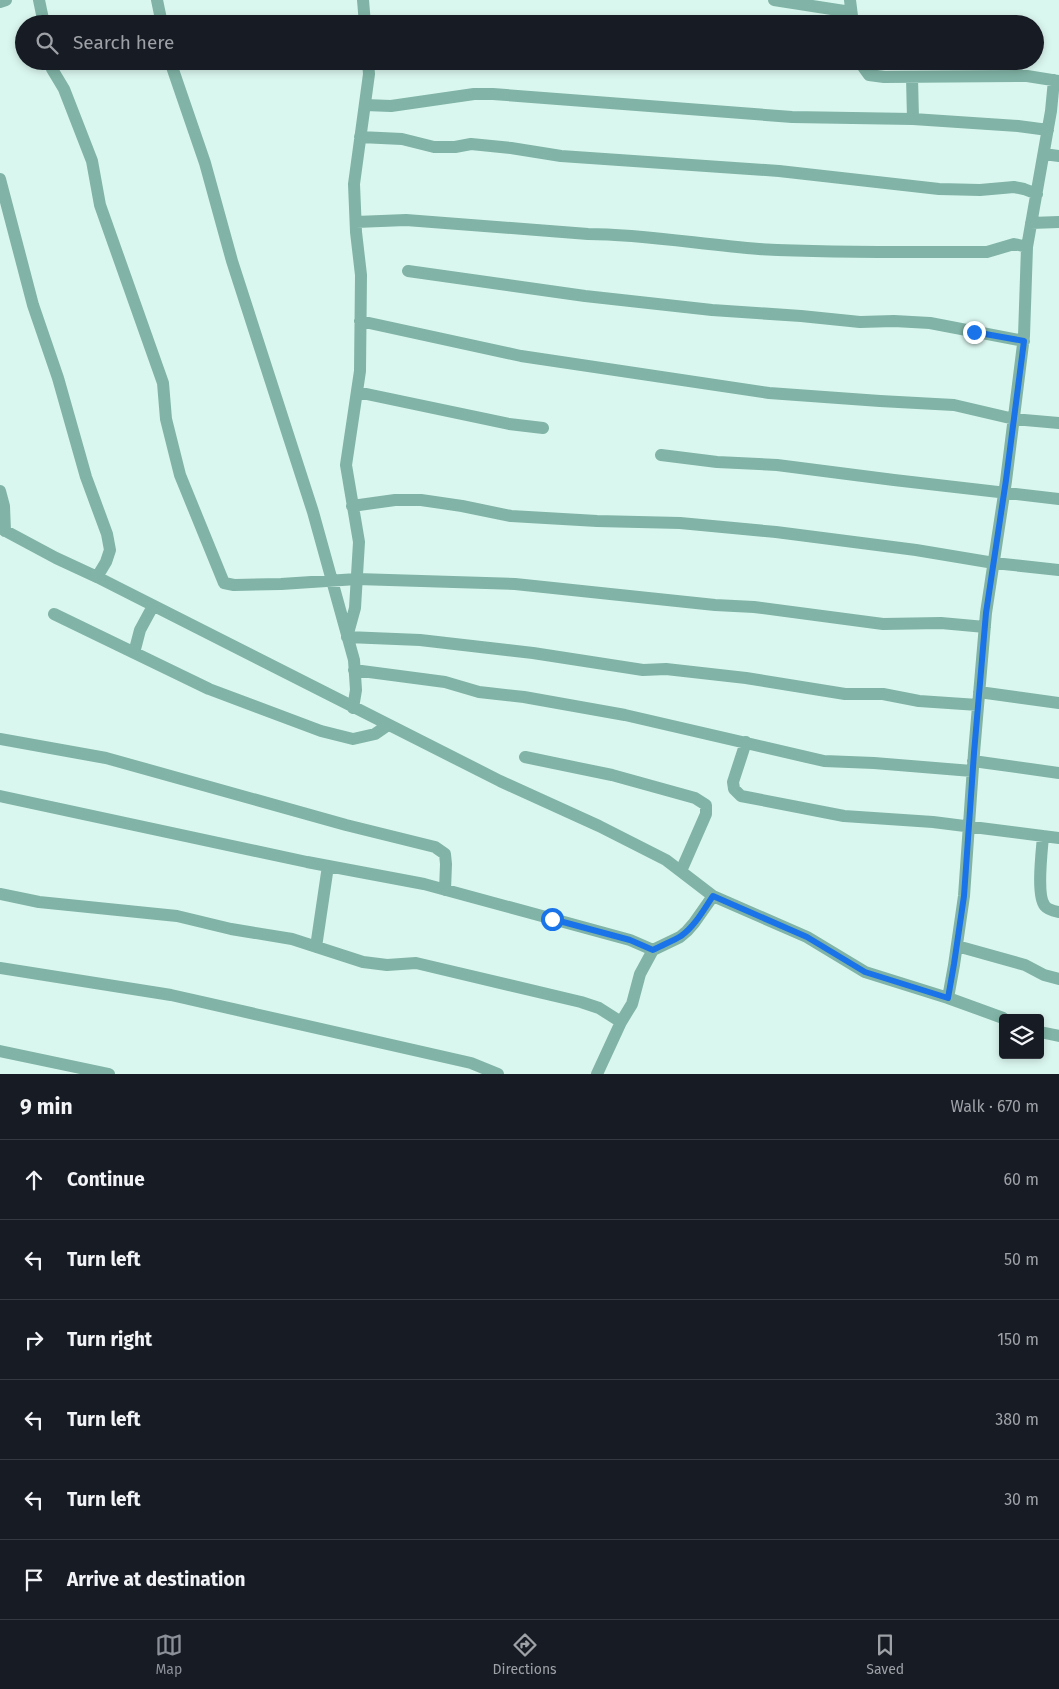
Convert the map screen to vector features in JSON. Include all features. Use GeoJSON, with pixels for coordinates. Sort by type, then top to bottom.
{"type":"FeatureCollection","features":[{"type":"Feature","properties":{"kind":"street"},"geometry":{"type":"LineString","coordinates":[[0,2],[6,0]]}},
{"type":"Feature","properties":{"kind":"street"},"geometry":{"type":"LineString","coordinates":[[39,0],[42,15]]}},
{"type":"Feature","properties":{"kind":"street"},"geometry":{"type":"LineString","coordinates":[[157,0],[160,15]]}},
{"type":"Feature","properties":{"kind":"street"},"geometry":{"type":"LineString","coordinates":[[363,0],[364,15]]}},
{"type":"Feature","properties":{"kind":"street"},"geometry":{"type":"LineString","coordinates":[[774,0],[852,12]]}},
{"type":"Feature","properties":{"kind":"street"},"geometry":{"type":"LineString","coordinates":[[53,70],[64,89],[92,160],[100,204],[164,383],[166,420],[180,475],[224,583],[234,585],[332,582],[357,579],[516,584],[705,604],[754,607],[883,624],[941,623],[985,627]]}},
{"type":"Feature","properties":{"kind":"street"},"geometry":{"type":"LineString","coordinates":[[173,70],[205,163],[232,260],[313,512],[354,660],[356,690],[353,708]]}},
{"type":"Feature","properties":{"kind":"street"},"geometry":{"type":"LineString","coordinates":[[347,637],[356,608],[359,542],[346,465],[360,371],[361,275],[354,184],[369,70]]}},
{"type":"Feature","properties":{"kind":"street"},"geometry":{"type":"LineString","coordinates":[[865,70],[869,75],[884,78],[1027,76],[1056,81],[1027,246],[1024,341],[985,627],[964,896],[948,998]]}},
{"type":"Feature","properties":{"kind":"street"},"geometry":{"type":"LineString","coordinates":[[912,77],[914,119]]}},
{"type":"Feature","properties":{"kind":"street"},"geometry":{"type":"LineString","coordinates":[[365,105],[391,106],[474,94],[493,94],[792,117],[914,119],[1018,126],[1048,130]]}},
{"type":"Feature","properties":{"kind":"street"},"geometry":{"type":"LineString","coordinates":[[360,137],[402,139],[434,147],[455,147],[471,144],[561,156],[779,172],[939,189],[980,190],[1014,187],[1037,194]]}},
{"type":"Feature","properties":{"kind":"street"},"geometry":{"type":"LineString","coordinates":[[1044,154],[1059,156]]}},
{"type":"Feature","properties":{"kind":"street"},"geometry":{"type":"LineString","coordinates":[[0,178],[33,305],[58,378],[86,477],[110,550],[106,562],[97,577]]}},
{"type":"Feature","properties":{"kind":"street"},"geometry":{"type":"LineString","coordinates":[[356,222],[406,220],[609,234],[761,249],[987,252],[1014,244],[1027,246]]}},
{"type":"Feature","properties":{"kind":"street"},"geometry":{"type":"LineString","coordinates":[[1031,223],[1059,222]]}},
{"type":"Feature","properties":{"kind":"street"},"geometry":{"type":"LineString","coordinates":[[408,272],[585,296],[712,310],[860,322],[930,323],[1024,341]]}},
{"type":"Feature","properties":{"kind":"street"},"geometry":{"type":"LineString","coordinates":[[360,321],[521,356],[769,393],[954,405],[1014,419],[1059,423]]}},
{"type":"Feature","properties":{"kind":"street"},"geometry":{"type":"LineString","coordinates":[[357,392],[509,424],[543,428]]}},
{"type":"Feature","properties":{"kind":"street"},"geometry":{"type":"LineString","coordinates":[[661,455],[717,462],[777,465],[1059,499]]}},
{"type":"Feature","properties":{"kind":"street"},"geometry":{"type":"LineString","coordinates":[[0,491],[4,506],[2,530],[353,708],[666,860],[713,896],[807,937],[865,972],[948,998],[999,1017]]}},
{"type":"Feature","properties":{"kind":"street"},"geometry":{"type":"LineString","coordinates":[[352,506],[395,500],[421,500],[511,516],[680,523],[776,532],[897,547],[994,563],[1059,570]]}},
{"type":"Feature","properties":{"kind":"street"},"geometry":{"type":"LineString","coordinates":[[134,652],[140,630],[153,606]]}},
{"type":"Feature","properties":{"kind":"street"},"geometry":{"type":"LineString","coordinates":[[54,614],[209,689],[321,731],[353,739],[375,734],[388,725]]}},
{"type":"Feature","properties":{"kind":"street"},"geometry":{"type":"LineString","coordinates":[[347,637],[420,640],[533,653],[643,670],[666,669],[746,678],[845,694],[883,694],[918,701],[979,699],[1059,703]]}},
{"type":"Feature","properties":{"kind":"street"},"geometry":{"type":"LineString","coordinates":[[354,670],[445,682],[479,692],[524,697],[626,715],[824,761],[973,766],[1059,773]]}},
{"type":"Feature","properties":{"kind":"street"},"geometry":{"type":"LineString","coordinates":[[0,740],[106,758],[346,825],[435,847],[445,854],[445,890]]}},
{"type":"Feature","properties":{"kind":"street"},"geometry":{"type":"LineString","coordinates":[[746,742],[733,782],[734,789],[741,796],[844,816],[933,822],[968,828],[1059,838]]}},
{"type":"Feature","properties":{"kind":"street"},"geometry":{"type":"LineString","coordinates":[[525,757],[612,775],[695,798],[706,805],[706,814],[681,871]]}},
{"type":"Feature","properties":{"kind":"street"},"geometry":{"type":"LineString","coordinates":[[0,796],[328,866],[424,884],[630,940],[653,950]]}},
{"type":"Feature","properties":{"kind":"street"},"geometry":{"type":"LineString","coordinates":[[1043,836],[1040,894],[1044,905],[1053,912],[1059,912]]}},
{"type":"Feature","properties":{"kind":"street"},"geometry":{"type":"LineString","coordinates":[[316,947],[328,866]]}},
{"type":"Feature","properties":{"kind":"street"},"geometry":{"type":"LineString","coordinates":[[0,894],[39,902],[177,916],[231,929],[292,939],[363,962],[387,964],[416,963],[582,1002],[599,1008],[621,1022]]}},
{"type":"Feature","properties":{"kind":"street"},"geometry":{"type":"LineString","coordinates":[[597,1074],[621,1022],[632,1004],[640,974],[653,950],[687,932],[713,896]]}},
{"type":"Feature","properties":{"kind":"street"},"geometry":{"type":"LineString","coordinates":[[957,946],[1025,965],[1044,975],[1059,979]]}},
{"type":"Feature","properties":{"kind":"street"},"geometry":{"type":"LineString","coordinates":[[0,968],[171,995],[471,1063],[498,1074]]}},
{"type":"Feature","properties":{"kind":"street"},"geometry":{"type":"LineString","coordinates":[[1044,1033],[1059,1036]]}},
{"type":"Feature","properties":{"kind":"street"},"geometry":{"type":"LineString","coordinates":[[0,1051],[109,1074]]}},
{"type":"Feature","properties":{"kind":"route"},"geometry":{"type":"LineString","coordinates":[[552,919],[630,940],[653,950],[687,932],[713,896],[807,937],[865,972],[948,998],[964,896],[986,613],[1024,341],[974,332]]}}]}
